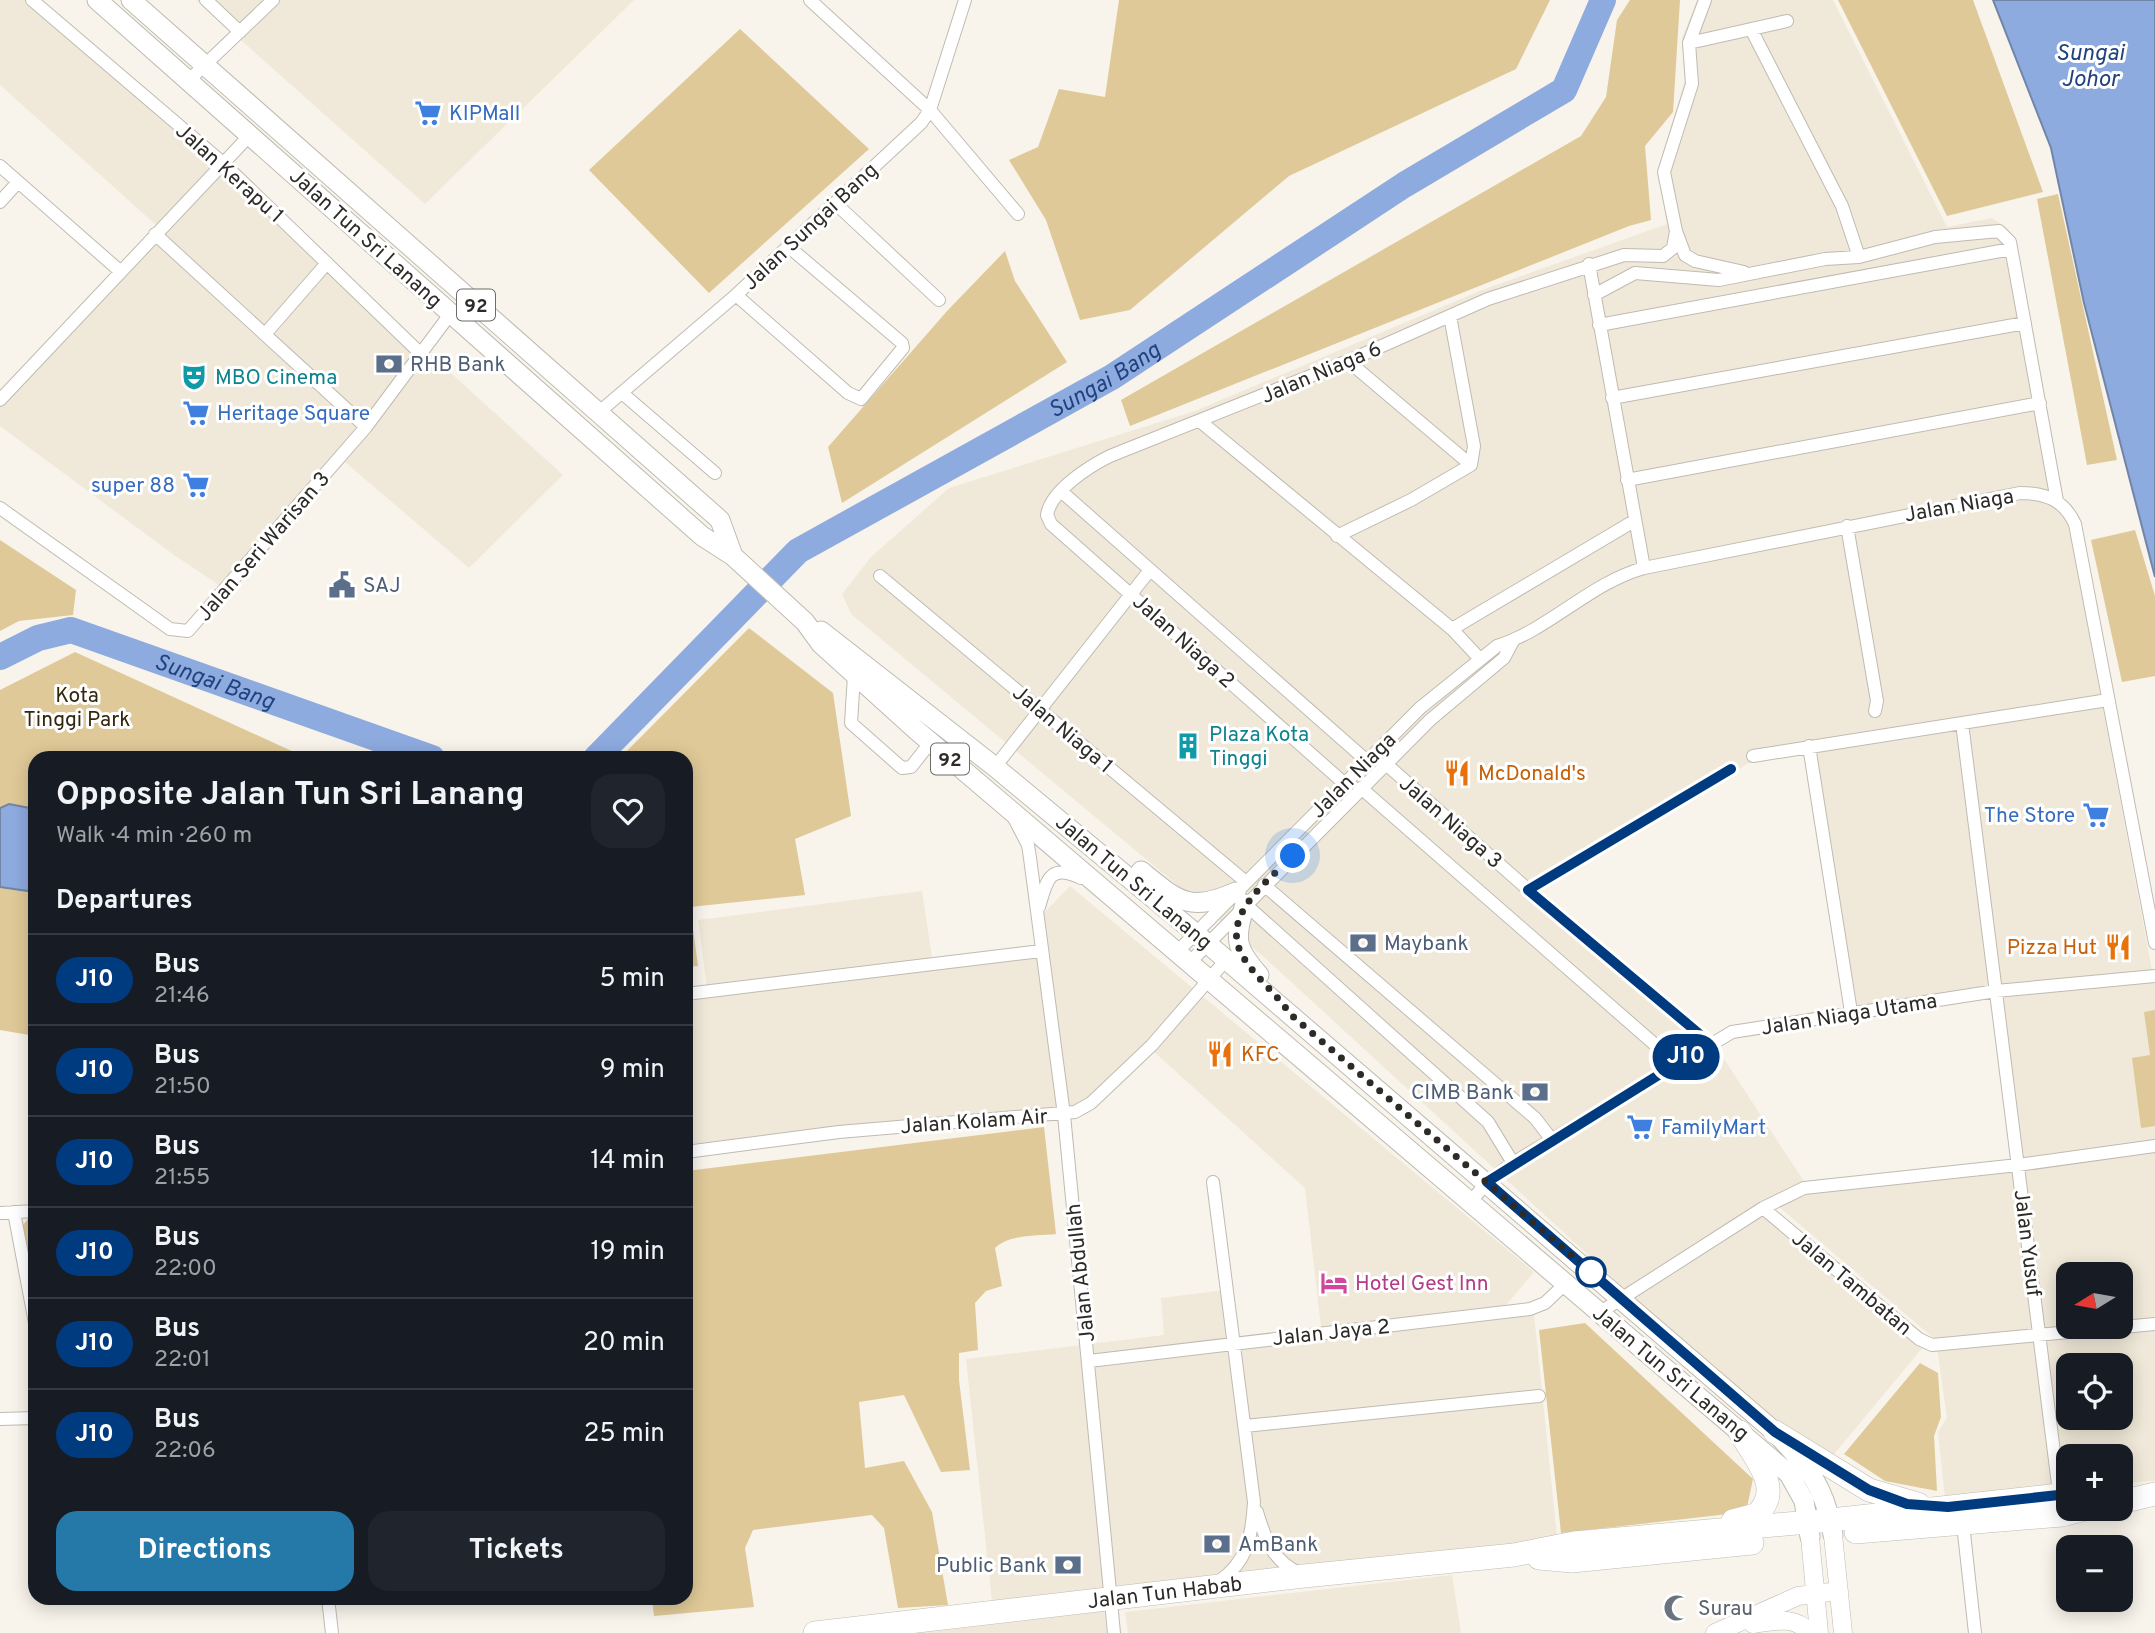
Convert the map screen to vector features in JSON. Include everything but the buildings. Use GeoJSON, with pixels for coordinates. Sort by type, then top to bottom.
{"type":"FeatureCollection","features":[{"type":"Feature","properties":{"kind":"highway"},"geometry":{"type":"LineString","coordinates":[[1686,1533],[1750,1517],[1763,1507],[1767,1495],[1766,1474],[1740,1432]]}},
{"type":"Feature","properties":{"kind":"highway"},"geometry":{"type":"LineString","coordinates":[[1775,1432],[1869,1490],[1907,1504],[1956,1515]]}},
{"type":"Feature","properties":{"kind":"highway"},"geometry":{"type":"LineString","coordinates":[[2133,1491],[2155,1492]]}},
{"type":"Feature","properties":{"kind":"highway"},"geometry":{"type":"LineString","coordinates":[[2133,1498],[2155,1492]]}},
{"type":"Feature","properties":{"kind":"highway"},"geometry":{"type":"LineString","coordinates":[[1821,1529],[2056,1502]]}},
{"type":"Feature","properties":{"kind":"highway","name":"Jalan Tun Habab"},"geometry":{"type":"LineString","coordinates":[[815,1633],[949,1625],[1110,1599],[1514,1555],[1574,1543],[1686,1533],[1821,1529]]}},
{"type":"Feature","properties":{"kind":"highway","name":"Jalan Tun Habab"},"geometry":{"type":"LineString","coordinates":[[1514,1555],[1572,1561],[1821,1529]]}},
{"type":"Feature","properties":{"kind":"main road","name":"Jalan Tun Sri Lanang"},"geometry":{"type":"LineString","coordinates":[[97,0],[702,536],[733,556],[805,622],[821,644],[930,743],[1789,1474],[1821,1529]]}},
{"type":"Feature","properties":{"kind":"main road","name":"Jalan Tun Sri Lanang"},"geometry":{"type":"LineString","coordinates":[[131,0],[720,520],[733,556]]}},
{"type":"Feature","properties":{"kind":"main road","name":"Jalan Tun Sri Lanang"},"geometry":{"type":"LineString","coordinates":[[805,622],[830,635],[995,767],[1201,938],[1775,1432],[1819,1483],[1821,1529]]}},
{"type":"Feature","properties":{"kind":"main road"},"geometry":{"type":"LineString","coordinates":[[1069,828],[1094,833],[1185,902],[1203,904],[1243,892],[1238,931],[1241,953],[1278,995],[1290,1014]]}},
{"type":"Feature","properties":{"kind":"street","name":"Jalan Kerapu 1"},"geometry":{"type":"LineString","coordinates":[[32,0],[223,163],[420,353]]}},
{"type":"Feature","properties":{"kind":"street"},"geometry":{"type":"LineString","coordinates":[[206,0],[240,32]]}},
{"type":"Feature","properties":{"kind":"street"},"geometry":{"type":"LineString","coordinates":[[188,80],[273,0]]}},
{"type":"Feature","properties":{"kind":"street"},"geometry":{"type":"LineString","coordinates":[[810,0],[930,110],[1018,214]]}},
{"type":"Feature","properties":{"kind":"street","name":"Jalan Sungai Bang"},"geometry":{"type":"LineString","coordinates":[[598,413],[736,295],[922,122],[930,110],[965,0]]}},
{"type":"Feature","properties":{"kind":"street"},"geometry":{"type":"LineString","coordinates":[[1705,0],[1689,43],[1692,84],[1664,172],[1676,231],[1689,259],[1751,274]]}},
{"type":"Feature","properties":{"kind":"street"},"geometry":{"type":"LineString","coordinates":[[1689,43],[1787,21]]}},
{"type":"Feature","properties":{"kind":"street"},"geometry":{"type":"LineString","coordinates":[[1751,29],[1842,206],[1860,257]]}},
{"type":"Feature","properties":{"kind":"street"},"geometry":{"type":"LineString","coordinates":[[0,400],[250,135]]}},
{"type":"Feature","properties":{"kind":"street"},"geometry":{"type":"LineString","coordinates":[[0,166],[121,272]]}},
{"type":"Feature","properties":{"kind":"street"},"geometry":{"type":"LineString","coordinates":[[0,202],[18,182]]}},
{"type":"Feature","properties":{"kind":"street"},"geometry":{"type":"LineString","coordinates":[[835,203],[939,300]]}},
{"type":"Feature","properties":{"kind":"street"},"geometry":{"type":"LineString","coordinates":[[1594,295],[1635,273],[1719,280],[1825,259],[1860,257],[1936,237],[1988,230],[2006,235],[2011,249],[2057,501],[2075,524],[2155,943]]}},
{"type":"Feature","properties":{"kind":"street","name":"Jalan Niaga 6"},"geometry":{"type":"LineString","coordinates":[[1062,492],[1079,473],[1095,464],[1348,361],[1488,299],[1589,264],[1624,255],[1663,256],[1673,248],[1676,231]]}},
{"type":"Feature","properties":{"kind":"street"},"geometry":{"type":"LineString","coordinates":[[155,234],[266,333],[366,428]]}},
{"type":"Feature","properties":{"kind":"street"},"geometry":{"type":"LineString","coordinates":[[736,295],[848,393],[860,398],[902,345],[789,247]]}},
{"type":"Feature","properties":{"kind":"street"},"geometry":{"type":"LineString","coordinates":[[1599,325],[2011,249]]}},
{"type":"Feature","properties":{"kind":"street"},"geometry":{"type":"LineString","coordinates":[[266,333],[327,263]]}},
{"type":"Feature","properties":{"kind":"street"},"geometry":{"type":"LineString","coordinates":[[1589,264],[1644,568]]}},
{"type":"Feature","properties":{"kind":"street","name":"Jalan Seri Warisan 3"},"geometry":{"type":"LineString","coordinates":[[0,508],[170,629],[182,633],[194,627],[366,428],[451,313]]}},
{"type":"Feature","properties":{"kind":"street"},"geometry":{"type":"LineString","coordinates":[[1450,316],[1474,446],[1471,465]]}},
{"type":"Feature","properties":{"kind":"street"},"geometry":{"type":"LineString","coordinates":[[1612,398],[2025,323]]}},
{"type":"Feature","properties":{"kind":"street"},"geometry":{"type":"LineString","coordinates":[[1348,361],[1471,465]]}},
{"type":"Feature","properties":{"kind":"street"},"geometry":{"type":"LineString","coordinates":[[622,393],[715,473]]}},
{"type":"Feature","properties":{"kind":"street"},"geometry":{"type":"LineString","coordinates":[[1627,480],[2040,403]]}},
{"type":"Feature","properties":{"kind":"street"},"geometry":{"type":"LineString","coordinates":[[1201,422],[1452,629],[1480,659]]}},
{"type":"Feature","properties":{"kind":"street"},"geometry":{"type":"LineString","coordinates":[[1337,536],[1411,500],[1471,465]]}},
{"type":"Feature","properties":{"kind":"street"},"geometry":{"type":"LineString","coordinates":[[1062,492],[1367,761]]}},
{"type":"Feature","properties":{"kind":"street","name":"Jalan Niaga 2"},"geometry":{"type":"LineString","coordinates":[[1062,492],[1047,510],[1048,520],[1345,784]]}},
{"type":"Feature","properties":{"kind":"street","name":"Jalan Niaga"},"geometry":{"type":"LineString","coordinates":[[1182,959],[1345,784],[1420,708],[1497,646],[1513,641],[1589,594],[1644,568],[1847,526],[2020,493],[2045,495],[2057,501]]}},
{"type":"Feature","properties":{"kind":"street"},"geometry":{"type":"LineString","coordinates":[[1452,629],[1634,521]]}},
{"type":"Feature","properties":{"kind":"street"},"geometry":{"type":"LineString","coordinates":[[1847,526],[1877,701],[1875,711]]}},
{"type":"Feature","properties":{"kind":"street"},"geometry":{"type":"LineString","coordinates":[[995,767],[1150,570]]}},
{"type":"Feature","properties":{"kind":"street","name":"Jalan Niaga 1"},"geometry":{"type":"LineString","coordinates":[[880,576],[1040,709],[1243,892],[1488,1122],[1513,1163]]}},
{"type":"Feature","properties":{"kind":"street","name":"Jalan Niaga"},"geometry":{"type":"LineString","coordinates":[[1243,892],[1264,885],[1430,720],[1504,657],[1513,641]]}},
{"type":"Feature","properties":{"kind":"street"},"geometry":{"type":"LineString","coordinates":[[854,675],[850,723],[880,750],[898,766],[907,769],[930,743]]}},
{"type":"Feature","properties":{"kind":"street"},"geometry":{"type":"LineString","coordinates":[[1753,756],[2108,700]]}},
{"type":"Feature","properties":{"kind":"street","name":"Jalan Yusuf"},"geometry":{"type":"LineString","coordinates":[[1962,723],[2056,1451]]}},
{"type":"Feature","properties":{"kind":"street"},"geometry":{"type":"LineString","coordinates":[[1809,746],[1851,1012]]}},
{"type":"Feature","properties":{"kind":"street","name":"Jalan Niaga 3"},"geometry":{"type":"LineString","coordinates":[[1386,764],[1535,896],[1710,1043]]}},
{"type":"Feature","properties":{"kind":"street"},"geometry":{"type":"LineString","coordinates":[[1361,788],[1676,1063]]}},
{"type":"Feature","properties":{"kind":"street","name":"Jalan Abdullah"},"geometry":{"type":"LineString","coordinates":[[1007,808],[1028,845],[1064,1115],[1114,1633]]}},
{"type":"Feature","properties":{"kind":"street","name":"Jalan Abdullah"},"geometry":{"type":"LineString","coordinates":[[1037,914],[1046,881],[1057,872],[1067,872],[1102,890]]}},
{"type":"Feature","properties":{"kind":"street"},"geometry":{"type":"LineString","coordinates":[[1264,885],[1535,1118],[1552,1140]]}},
{"type":"Feature","properties":{"kind":"street"},"geometry":{"type":"LineString","coordinates":[[693,993],[1041,951]]}},
{"type":"Feature","properties":{"kind":"street","name":"Jalan Kolam Air"},"geometry":{"type":"LineString","coordinates":[[693,1151],[839,1132],[1064,1115],[1091,1103],[1152,1045],[1226,960]]}},
{"type":"Feature","properties":{"kind":"street","name":"Jalan Niaga Utama"},"geometry":{"type":"LineString","coordinates":[[1469,1204],[1487,1182],[1513,1163],[1676,1063],[1732,1032],[1996,991],[2155,976]]}},
{"type":"Feature","properties":{"kind":"street"},"geometry":{"type":"LineString","coordinates":[[1600,1313],[1763,1208],[1804,1188],[2018,1165],[2155,1146]]}},
{"type":"Feature","properties":{"kind":"street"},"geometry":{"type":"LineString","coordinates":[[1212,1586],[1229,1575],[1248,1548],[1252,1534],[1254,1502],[1213,1182]]}},
{"type":"Feature","properties":{"kind":"street","name":"Jalan Tambatan"},"geometry":{"type":"LineString","coordinates":[[1763,1208],[1927,1344],[1942,1346],[2155,1324]]}},
{"type":"Feature","properties":{"kind":"street"},"geometry":{"type":"LineString","coordinates":[[0,1213],[28,1211]]}},
{"type":"Feature","properties":{"kind":"street"},"geometry":{"type":"LineString","coordinates":[[14,1212],[28,1286]]}},
{"type":"Feature","properties":{"kind":"street","name":"Jalan Jaya 2"},"geometry":{"type":"LineString","coordinates":[[1089,1361],[1530,1309],[1545,1303],[1564,1285]]}},
{"type":"Feature","properties":{"kind":"street"},"geometry":{"type":"LineString","coordinates":[[1245,1426],[1539,1396]]}},
{"type":"Feature","properties":{"kind":"street"},"geometry":{"type":"LineString","coordinates":[[0,1419],[28,1418]]}},
{"type":"Feature","properties":{"kind":"street"},"geometry":{"type":"LineString","coordinates":[[1254,1502],[1268,1545],[1288,1569],[1304,1576]]}},
{"type":"Feature","properties":{"kind":"street"},"geometry":{"type":"LineString","coordinates":[[1956,1515],[1975,1633]]}},
{"type":"Feature","properties":{"kind":"street"},"geometry":{"type":"LineString","coordinates":[[1821,1529],[1839,1591],[1843,1633]]}},
{"type":"Feature","properties":{"kind":"street"},"geometry":{"type":"LineString","coordinates":[[1819,1633],[1815,1593],[1821,1529]]}},
{"type":"Feature","properties":{"kind":"street"},"geometry":{"type":"LineString","coordinates":[[1722,1630],[1798,1596],[1839,1591]]}},
{"type":"Feature","properties":{"kind":"street"},"geometry":{"type":"LineString","coordinates":[[329,1605],[332,1633]]}},
{"type":"Feature","properties":{"kind":"street"},"geometry":{"type":"LineString","coordinates":[[1722,1630],[1789,1620],[1803,1625],[1810,1633]]}},
{"type":"Feature","properties":{"kind":"shaded area"},"geometry":{"type":"Polygon","coordinates":[[[0,0],[41,0],[563,475],[469,568],[345,462],[231,593],[174,555],[0,426],[0,391],[156,225],[0,85],[0,0]]]}},
{"type":"Feature","properties":{"kind":"shaded area","name":"KIPMall"},"geometry":{"type":"Polygon","coordinates":[[[196,0],[634,0],[425,204],[196,0]]]}},
{"type":"Feature","properties":{"kind":"shaded area"},"geometry":{"type":"Polygon","coordinates":[[[1697,0],[1833,0],[1947,227],[1992,218],[2007,228],[2015,239],[2152,970],[1987,986],[1845,1008],[1804,753],[1752,761],[1538,889],[1709,1036],[1805,1183],[1765,1202],[1929,1340],[1830,1459],[1789,1433],[1635,1298],[1265,958],[851,614],[842,594],[871,557],[949,488],[1195,411],[1482,290],[1667,224],[1658,168],[1685,80],[1682,38],[1697,0]]]}},
{"type":"Feature","properties":{"kind":"shaded area"},"geometry":{"type":"Polygon","coordinates":[[[1070,886],[1534,1272],[1505,1306],[1321,1327],[1305,1188],[1153,1051],[1076,1118],[833,1138],[693,1156],[693,999],[708,996],[698,920],[922,891],[932,958],[1046,945],[1042,915],[1070,886]]]}},
{"type":"Feature","properties":{"kind":"shaded area"},"geometry":{"type":"Polygon","coordinates":[[[2155,981],[2155,1481],[2133,1482],[2133,1444],[2056,1444],[2056,1487],[1945,1498],[1938,1432],[1947,1418],[1936,1340],[1779,1207],[1807,1192],[2011,1160],[1991,997],[2155,981]]]}},
{"type":"Feature","properties":{"kind":"shaded area"},"geometry":{"type":"Polygon","coordinates":[[[1233,1289],[1241,1347],[1534,1314],[1557,1536],[1512,1545],[1251,1571],[992,1602],[966,1359],[1164,1335],[1161,1298],[1233,1289]]]}},
{"type":"Feature","properties":{"kind":"shaded area"},"geometry":{"type":"Polygon","coordinates":[[[1452,1575],[1461,1633],[1128,1633],[1125,1612],[1452,1575]]]}},
{"type":"Feature","properties":{"kind":"shaded area"},"geometry":{"type":"Polygon","coordinates":[[[1104,1611],[1107,1633],[922,1633],[1104,1611]]]}},
{"type":"Feature","properties":{"kind":"green space"},"geometry":{"type":"Polygon","coordinates":[[[1119,0],[1550,0],[1516,69],[1289,176],[1130,310],[1080,320],[1046,220],[1009,160],[1038,147],[1059,89],[1105,97],[1119,0]]]}},
{"type":"Feature","properties":{"kind":"green space"},"geometry":{"type":"Polygon","coordinates":[[[1630,0],[1680,0],[1673,112],[1645,146],[1651,220],[1629,226],[1130,426],[1121,400],[1581,136],[1606,97],[1617,20],[1630,0]]]}},
{"type":"Feature","properties":{"kind":"green space"},"geometry":{"type":"Polygon","coordinates":[[[1838,0],[1973,0],[2043,192],[1947,216],[1838,0]]]}},
{"type":"Feature","properties":{"kind":"green space"},"geometry":{"type":"Polygon","coordinates":[[[740,29],[869,149],[709,293],[589,170],[740,29]]]}},
{"type":"Feature","properties":{"kind":"green space"},"geometry":{"type":"Polygon","coordinates":[[[2058,194],[2117,460],[2087,465],[2037,199],[2058,194]]]}},
{"type":"Feature","properties":{"kind":"green space"},"geometry":{"type":"Polygon","coordinates":[[[1005,251],[1015,281],[1067,362],[842,503],[828,447],[948,310],[1005,251]]]}},
{"type":"Feature","properties":{"kind":"green space"},"geometry":{"type":"Polygon","coordinates":[[[2135,530],[2155,596],[2155,676],[2122,682],[2091,540],[2135,530]]]}},
{"type":"Feature","properties":{"kind":"green space"},"geometry":{"type":"Polygon","coordinates":[[[0,540],[76,590],[73,615],[19,621],[0,631],[0,540]]]}},
{"type":"Feature","properties":{"kind":"green space"},"geometry":{"type":"Polygon","coordinates":[[[749,628],[833,693],[851,816],[795,839],[805,895],[693,907],[693,751],[627,751],[749,628]]]}},
{"type":"Feature","properties":{"kind":"green space","name":"Kota Tinggi Park"},"geometry":{"type":"Polygon","coordinates":[[[75,652],[292,751],[28,751],[28,1035],[0,1030],[0,690],[75,652]]]}},
{"type":"Feature","properties":{"kind":"green space"},"geometry":{"type":"Polygon","coordinates":[[[693,929],[698,966],[693,966],[693,929]]]}},
{"type":"Feature","properties":{"kind":"green space"},"geometry":{"type":"Polygon","coordinates":[[[2155,1010],[2155,1126],[2141,1128],[2132,1058],[2150,1055],[2144,1012],[2155,1010]]]}},
{"type":"Feature","properties":{"kind":"green space"},"geometry":{"type":"Polygon","coordinates":[[[1044,1127],[1056,1234],[1015,1238],[995,1248],[1002,1286],[986,1291],[975,1303],[978,1350],[959,1353],[959,1380],[970,1470],[941,1472],[904,1395],[859,1402],[865,1468],[904,1461],[932,1512],[948,1605],[898,1608],[884,1528],[872,1515],[753,1530],[745,1548],[754,1607],[654,1616],[653,1605],[693,1605],[693,1170],[1044,1127]]]}},
{"type":"Feature","properties":{"kind":"green space"},"geometry":{"type":"Polygon","coordinates":[[[28,1219],[28,1250],[23,1225],[28,1219]]]}},
{"type":"Feature","properties":{"kind":"green space"},"geometry":{"type":"Polygon","coordinates":[[[1585,1323],[1753,1479],[1746,1512],[1561,1533],[1539,1330],[1585,1323]]]}},
{"type":"Feature","properties":{"kind":"green space"},"geometry":{"type":"Polygon","coordinates":[[[1920,1363],[1938,1373],[1941,1417],[1934,1436],[1937,1491],[1885,1481],[1844,1454],[1920,1363]]]}},
{"type":"Feature","properties":{"kind":"water","name":"Sungai Johor"},"geometry":{"type":"Polygon","coordinates":[[[1993,0],[2155,0],[2155,577],[2084,303],[2051,148],[1993,0]]]}},
{"type":"Feature","properties":{"kind":"water"},"geometry":{"type":"Polygon","coordinates":[[[9,804],[28,808],[28,891],[0,887],[0,808],[9,804]]]}},
{"type":"Feature","properties":{"kind":"waterway","name":"Sungai Bang"},"geometry":{"type":"LineString","coordinates":[[603,751],[798,551],[1112,377],[1404,185],[1564,90],[1603,0]]}},
{"type":"Feature","properties":{"kind":"waterway","name":"Sungai Bang"},"geometry":{"type":"LineString","coordinates":[[0,657],[38,638],[71,630],[412,751]]}},
{"type":"Feature","properties":{"kind":"bus line","name":"J10"},"geometry":{"type":"LineString","coordinates":[[1731,769],[1528,890],[1710,1043],[1513,1163],[1487,1182],[1775,1432],[1869,1490],[1907,1504],[1948,1507],[2056,1495]]}},
{"type":"Feature","properties":{"kind":"place","name":"KIPMall"},"geometry":{"type":"Point","coordinates":[428,113]}},
{"type":"Feature","properties":{"kind":"place","name":"RHB Bank"},"geometry":{"type":"Point","coordinates":[389,364]}},
{"type":"Feature","properties":{"kind":"place","name":"MBO Cinema"},"geometry":{"type":"Point","coordinates":[194,377]}},
{"type":"Feature","properties":{"kind":"place","name":"Heritage Square"},"geometry":{"type":"Point","coordinates":[196,413]}},
{"type":"Feature","properties":{"kind":"place","name":"super 88"},"geometry":{"type":"Point","coordinates":[196,485]}},
{"type":"Feature","properties":{"kind":"place","name":"SAJ"},"geometry":{"type":"Point","coordinates":[342,585]}},
{"type":"Feature","properties":{"kind":"place","name":"Plaza Kota Tinggi"},"geometry":{"type":"Point","coordinates":[1188,746]}},
{"type":"Feature","properties":{"kind":"place","name":"McDonald's"},"geometry":{"type":"Point","coordinates":[1457,773]}},
{"type":"Feature","properties":{"kind":"place","name":"The Store"},"geometry":{"type":"Point","coordinates":[2096,815]}},
{"type":"Feature","properties":{"kind":"place","name":"Maybank"},"geometry":{"type":"Point","coordinates":[1363,943]}},
{"type":"Feature","properties":{"kind":"place","name":"Pizza Hut"},"geometry":{"type":"Point","coordinates":[2118,947]}},
{"type":"Feature","properties":{"kind":"place","name":"KFC"},"geometry":{"type":"Point","coordinates":[1220,1054]}},
{"type":"Feature","properties":{"kind":"place","name":"CIMB Bank"},"geometry":{"type":"Point","coordinates":[1535,1092]}},
{"type":"Feature","properties":{"kind":"place","name":"FamilyMart"},"geometry":{"type":"Point","coordinates":[1640,1127]}},
{"type":"Feature","properties":{"kind":"place","name":"Hotel Gest Inn"},"geometry":{"type":"Point","coordinates":[1334,1283]}},
{"type":"Feature","properties":{"kind":"place","name":"AmBank"},"geometry":{"type":"Point","coordinates":[1217,1544]}},
{"type":"Feature","properties":{"kind":"place","name":"Public Bank"},"geometry":{"type":"Point","coordinates":[1068,1565]}},
{"type":"Feature","properties":{"kind":"place","name":"Surau"},"geometry":{"type":"Point","coordinates":[1677,1608]}},
{"type":"Feature","properties":{"kind":"route"},"geometry":{"type":"LineString","coordinates":[[1293,856],[1245,904],[1237,938],[1241,953],[1278,995],[1290,1014],[1591,1272]]}}]}
